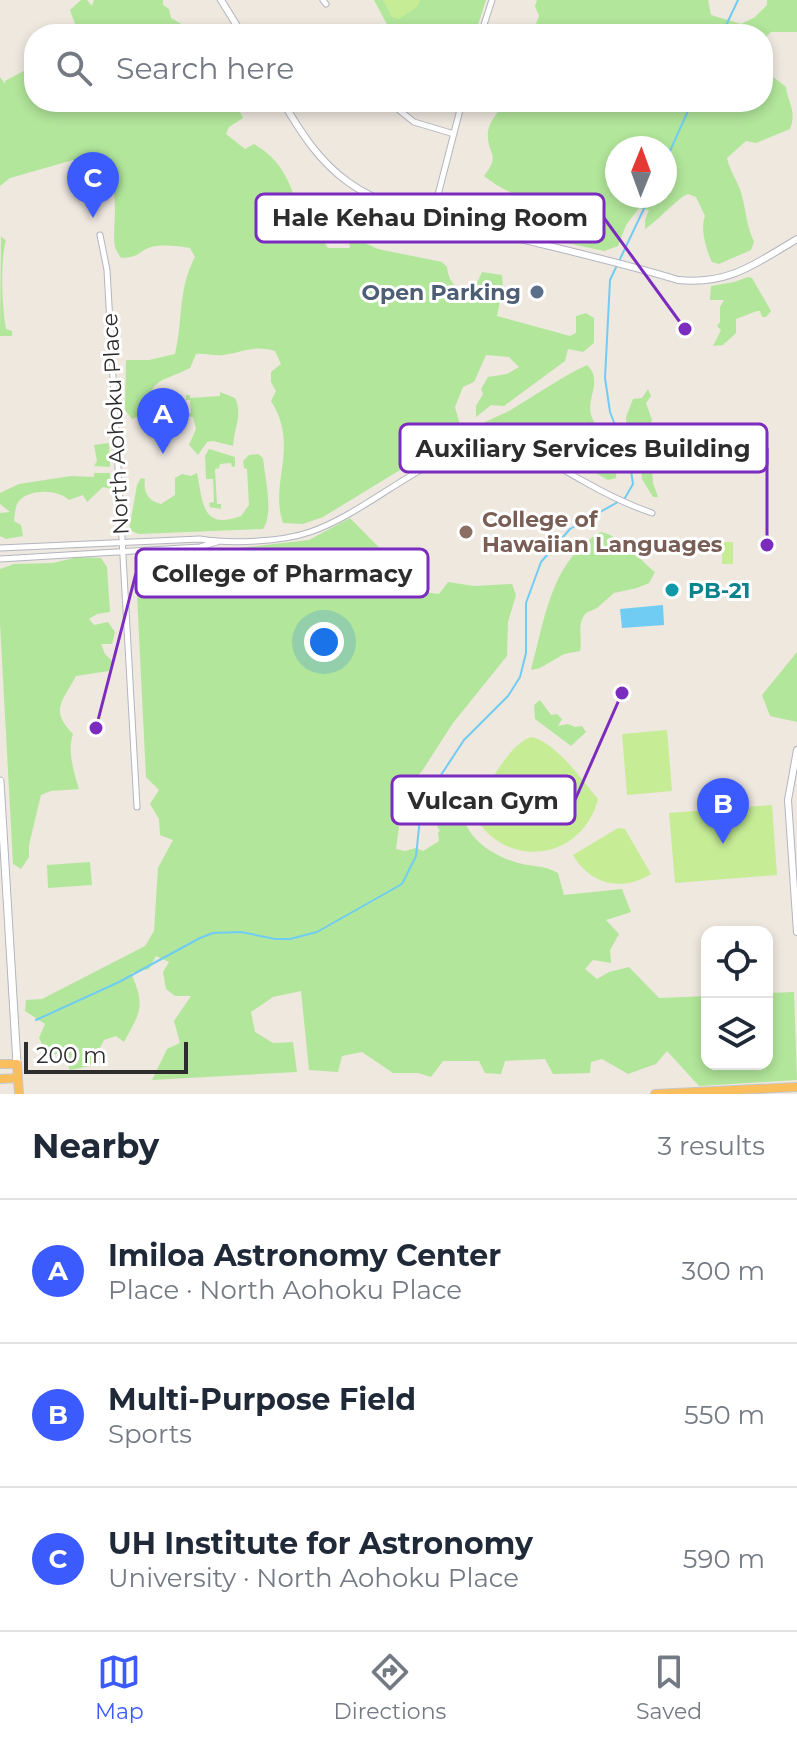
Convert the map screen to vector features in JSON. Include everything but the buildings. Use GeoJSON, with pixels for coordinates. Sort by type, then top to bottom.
{"type":"FeatureCollection","features":[{"type":"Feature","properties":{"kind":"highway"},"geometry":{"type":"LineString","coordinates":[[0,1064],[17,1064],[19,1094]]}},
{"type":"Feature","properties":{"kind":"highway"},"geometry":{"type":"LineString","coordinates":[[0,1079],[18,1078]]}},
{"type":"Feature","properties":{"kind":"highway"},"geometry":{"type":"LineString","coordinates":[[655,1094],[797,1087]]}},
{"type":"Feature","properties":{"kind":"main road"},"geometry":{"type":"LineString","coordinates":[[0,781],[17,1064]]}},
{"type":"Feature","properties":{"kind":"street"},"geometry":{"type":"LineString","coordinates":[[221,0],[236,24]]}},
{"type":"Feature","properties":{"kind":"street"},"geometry":{"type":"LineString","coordinates":[[484,24],[492,0]]}},
{"type":"Feature","properties":{"kind":"street"},"geometry":{"type":"LineString","coordinates":[[289,112],[304,138],[325,163],[349,183],[376,198],[432,218],[678,280],[715,280],[752,266],[797,239]]}},
{"type":"Feature","properties":{"kind":"street"},"geometry":{"type":"LineString","coordinates":[[402,112],[414,122],[454,134]]}},
{"type":"Feature","properties":{"kind":"street"},"geometry":{"type":"LineString","coordinates":[[432,218],[460,112]]}},
{"type":"Feature","properties":{"kind":"street","name":"North Aohoku Place"},"geometry":{"type":"LineString","coordinates":[[100,235],[107,270],[137,807]]}},
{"type":"Feature","properties":{"kind":"street"},"geometry":{"type":"LineString","coordinates":[[0,559],[200,547],[218,542],[313,532],[445,455],[485,442],[510,444],[530,451],[608,494],[652,513]]}},
{"type":"Feature","properties":{"kind":"street"},"geometry":{"type":"LineString","coordinates":[[0,548],[200,539],[218,542]]}},
{"type":"Feature","properties":{"kind":"street"},"geometry":{"type":"LineString","coordinates":[[797,750],[788,800],[797,932]]}},
{"type":"Feature","properties":{"kind":"green space"},"geometry":{"type":"Polygon","coordinates":[[[81,0],[87,0],[92,6],[94,0],[163,0],[171,18],[182,24],[75,24],[70,10],[81,0]]]}},
{"type":"Feature","properties":{"kind":"green space"},"geometry":{"type":"Polygon","coordinates":[[[374,0],[486,0],[478,24],[387,24],[374,0]]]}},
{"type":"Feature","properties":{"kind":"green space"},"geometry":{"type":"Polygon","coordinates":[[[383,0],[420,1],[417,7],[399,19],[392,17],[383,0]]]}},
{"type":"Feature","properties":{"kind":"green space"},"geometry":{"type":"Polygon","coordinates":[[[537,0],[708,0],[711,15],[741,24],[536,24],[539,16],[535,6],[537,0]]]}},
{"type":"Feature","properties":{"kind":"green space"},"geometry":{"type":"Polygon","coordinates":[[[767,0],[797,0],[797,32],[773,32],[773,24],[741,24],[755,17],[767,5],[767,0]]]}},
{"type":"Feature","properties":{"kind":"green space"},"geometry":{"type":"Polygon","coordinates":[[[24,71],[24,112],[240,112],[243,118],[229,127],[226,134],[245,149],[254,144],[273,159],[285,175],[302,218],[311,213],[322,216],[326,225],[319,234],[328,248],[350,248],[349,242],[356,239],[378,249],[442,262],[452,283],[467,291],[478,281],[482,272],[502,275],[503,287],[497,316],[570,336],[576,333],[576,316],[586,313],[594,318],[594,343],[583,352],[568,349],[565,361],[504,406],[491,405],[476,417],[476,406],[483,394],[481,389],[488,377],[507,374],[519,367],[509,357],[486,355],[474,382],[463,387],[455,407],[460,425],[443,435],[441,445],[323,517],[303,524],[283,523],[279,493],[283,433],[271,401],[276,391],[271,382],[271,372],[281,364],[275,351],[261,348],[223,355],[196,354],[190,368],[154,386],[145,413],[132,419],[125,410],[126,360],[149,360],[175,354],[183,293],[195,257],[190,248],[156,246],[121,258],[115,247],[112,186],[106,176],[96,170],[81,168],[73,160],[10,178],[0,186],[0,77],[5,84],[5,81],[24,71]]]}},
{"type":"Feature","properties":{"kind":"green space"},"geometry":{"type":"Polygon","coordinates":[[[773,77],[786,87],[792,112],[790,129],[756,143],[746,141],[727,158],[741,191],[754,242],[751,250],[719,264],[712,262],[706,245],[705,216],[696,197],[688,194],[677,202],[677,136],[605,136],[605,208],[639,208],[626,225],[618,246],[604,251],[530,235],[524,230],[516,208],[517,195],[484,176],[493,158],[488,139],[489,128],[497,112],[773,112],[773,77]]]}},
{"type":"Feature","properties":{"kind":"green space"},"geometry":{"type":"Polygon","coordinates":[[[639,208],[670,208],[645,229],[649,210],[639,208]]]}},
{"type":"Feature","properties":{"kind":"green space"},"geometry":{"type":"Polygon","coordinates":[[[1,236],[6,241],[2,272],[5,321],[6,329],[12,331],[12,336],[0,336],[1,236]]]}},
{"type":"Feature","properties":{"kind":"green space"},"geometry":{"type":"Polygon","coordinates":[[[752,278],[771,311],[766,317],[757,311],[736,319],[736,333],[723,345],[713,346],[721,330],[717,326],[724,300],[710,300],[711,286],[752,278]]]}},
{"type":"Feature","properties":{"kind":"green space"},"geometry":{"type":"Polygon","coordinates":[[[587,365],[593,373],[594,382],[590,408],[592,417],[598,427],[611,437],[610,457],[617,459],[616,478],[608,480],[550,450],[485,428],[485,422],[587,365]]]}},
{"type":"Feature","properties":{"kind":"green space"},"geometry":{"type":"Polygon","coordinates":[[[648,389],[651,396],[646,403],[652,420],[649,427],[653,483],[658,497],[653,497],[642,479],[641,467],[627,431],[626,417],[633,399],[642,398],[648,389]]]}},
{"type":"Feature","properties":{"kind":"green space"},"geometry":{"type":"Polygon","coordinates":[[[220,392],[235,398],[237,404],[233,446],[207,442],[198,455],[189,445],[196,429],[193,417],[172,415],[170,401],[176,401],[177,414],[191,413],[190,400],[186,400],[186,395],[190,398],[220,396],[220,392]]]}},
{"type":"Feature","properties":{"kind":"green space"},"geometry":{"type":"Polygon","coordinates":[[[109,443],[110,467],[94,466],[97,461],[94,445],[109,443]]]}},
{"type":"Feature","properties":{"kind":"green space"},"geometry":{"type":"Polygon","coordinates":[[[209,449],[235,457],[235,466],[232,467],[231,463],[220,464],[215,469],[217,504],[221,504],[221,509],[210,507],[209,503],[214,502],[213,479],[206,479],[205,456],[209,449]]]}},
{"type":"Feature","properties":{"kind":"green space"},"geometry":{"type":"Polygon","coordinates":[[[258,454],[263,458],[268,495],[268,514],[263,529],[139,534],[129,530],[141,478],[145,479],[147,495],[161,504],[175,495],[175,478],[197,473],[203,503],[211,516],[228,520],[241,516],[249,505],[247,469],[243,461],[249,455],[258,454]]]}},
{"type":"Feature","properties":{"kind":"green space"},"geometry":{"type":"Polygon","coordinates":[[[94,473],[110,473],[111,489],[103,487],[87,502],[83,495],[69,500],[51,492],[30,494],[19,501],[15,510],[14,521],[21,525],[23,536],[6,539],[0,536],[0,513],[10,512],[0,504],[0,493],[19,484],[71,476],[94,477],[94,473]]]}},
{"type":"Feature","properties":{"kind":"green space"},"geometry":{"type":"Polygon","coordinates":[[[350,518],[408,577],[406,585],[417,591],[439,594],[448,582],[474,586],[512,584],[516,595],[508,622],[507,656],[453,723],[422,771],[401,795],[393,797],[393,813],[399,827],[396,849],[405,851],[416,848],[423,851],[439,841],[438,815],[443,806],[442,798],[454,775],[473,780],[464,817],[471,833],[484,846],[520,864],[558,873],[564,895],[622,889],[631,912],[606,920],[619,934],[610,950],[611,963],[593,960],[585,969],[597,979],[629,967],[659,998],[701,996],[701,1070],[773,1070],[773,993],[794,992],[797,1080],[699,1086],[667,1051],[656,1064],[628,1074],[602,1059],[591,1062],[590,1073],[553,1074],[545,1059],[505,1061],[501,1074],[485,1073],[479,1061],[443,1061],[431,1077],[418,1073],[393,1073],[362,1052],[342,1056],[338,1072],[309,1070],[301,991],[273,997],[251,1012],[255,1032],[273,1043],[293,1042],[297,1072],[152,1080],[167,1049],[180,1043],[174,1021],[191,996],[175,996],[166,989],[163,972],[169,962],[156,956],[149,969],[131,973],[140,1002],[124,1042],[116,1036],[104,1040],[90,1066],[70,1070],[62,1053],[48,1056],[39,1038],[45,1024],[25,1011],[26,1000],[42,999],[145,946],[154,931],[158,868],[173,840],[160,835],[159,819],[150,804],[159,790],[146,777],[136,575],[145,571],[155,558],[180,564],[193,553],[309,540],[350,518]]]}},
{"type":"Feature","properties":{"kind":"green space"},"geometry":{"type":"Polygon","coordinates":[[[601,532],[624,543],[655,572],[649,583],[614,593],[586,613],[580,626],[580,651],[564,654],[531,670],[552,592],[571,558],[601,532]]]}},
{"type":"Feature","properties":{"kind":"green space"},"geometry":{"type":"Polygon","coordinates":[[[722,542],[733,542],[733,564],[722,564],[722,542]]]}},
{"type":"Feature","properties":{"kind":"green space"},"geometry":{"type":"Polygon","coordinates":[[[78,557],[101,558],[107,567],[110,612],[89,619],[94,625],[108,622],[115,632],[112,644],[101,644],[112,661],[109,671],[76,676],[63,699],[60,712],[73,734],[71,754],[79,789],[41,795],[29,857],[21,869],[13,864],[0,569],[14,564],[53,563],[78,557]]]}},
{"type":"Feature","properties":{"kind":"green space"},"geometry":{"type":"Polygon","coordinates":[[[797,652],[797,722],[770,716],[762,695],[797,652]]]}},
{"type":"Feature","properties":{"kind":"green space"},"geometry":{"type":"Polygon","coordinates":[[[540,700],[551,715],[557,714],[562,719],[558,726],[582,726],[586,732],[571,746],[535,719],[534,705],[540,700]]]}},
{"type":"Feature","properties":{"kind":"green space"},"geometry":{"type":"Polygon","coordinates":[[[667,730],[672,791],[627,795],[622,734],[667,730]]]}},
{"type":"Feature","properties":{"kind":"green space"},"geometry":{"type":"Polygon","coordinates":[[[531,737],[559,754],[598,799],[589,820],[576,836],[559,846],[541,851],[522,851],[503,844],[486,832],[473,813],[505,759],[531,737]]]}},
{"type":"Feature","properties":{"kind":"green space"},"geometry":{"type":"Polygon","coordinates":[[[772,805],[777,875],[675,883],[669,813],[772,805]]]}},
{"type":"Feature","properties":{"kind":"green space"},"geometry":{"type":"Polygon","coordinates":[[[618,828],[625,829],[651,874],[629,883],[608,882],[588,873],[573,855],[618,828]]]}},
{"type":"Feature","properties":{"kind":"green space"},"geometry":{"type":"Polygon","coordinates":[[[90,862],[92,885],[48,888],[47,865],[90,862]]]}},
{"type":"Feature","properties":{"kind":"water"},"geometry":{"type":"Polygon","coordinates":[[[663,605],[664,625],[622,628],[620,609],[663,605]]]}},
{"type":"Feature","properties":{"kind":"waterway"},"geometry":{"type":"LineString","coordinates":[[727,24],[738,0]]}},
{"type":"Feature","properties":{"kind":"waterway"},"geometry":{"type":"LineString","coordinates":[[677,136],[688,112]]}},
{"type":"Feature","properties":{"kind":"waterway"},"geometry":{"type":"LineString","coordinates":[[36,1020],[119,982],[213,933],[241,932],[290,939],[317,932],[402,884],[416,856],[420,818],[435,784],[464,740],[508,696],[520,677],[526,653],[526,603],[541,562],[570,529],[625,498],[633,484],[630,464],[610,412],[605,378],[610,280],[644,208]]}},
{"type":"Feature","properties":{"kind":"place","name":"UH Institute for Astronomy"},"geometry":{"type":"Point","coordinates":[93,218]}},
{"type":"Feature","properties":{"kind":"place","name":"Open Parking"},"geometry":{"type":"Point","coordinates":[537,292]}},
{"type":"Feature","properties":{"kind":"place","name":"Hale Kehau Dining Room"},"geometry":{"type":"Point","coordinates":[685,329]}},
{"type":"Feature","properties":{"kind":"place","name":"Imiloa Astronomy Center"},"geometry":{"type":"Point","coordinates":[163,454]}},
{"type":"Feature","properties":{"kind":"place","name":"College of Hawaiian Languages"},"geometry":{"type":"Point","coordinates":[466,532]}},
{"type":"Feature","properties":{"kind":"place","name":"Auxiliary Services Building"},"geometry":{"type":"Point","coordinates":[767,545]}},
{"type":"Feature","properties":{"kind":"place","name":"PB-21"},"geometry":{"type":"Point","coordinates":[672,590]}},
{"type":"Feature","properties":{"kind":"place","name":"Vulcan Gym"},"geometry":{"type":"Point","coordinates":[622,693]}},
{"type":"Feature","properties":{"kind":"place","name":"College of Pharmacy"},"geometry":{"type":"Point","coordinates":[96,728]}},
{"type":"Feature","properties":{"kind":"place","name":"Multi-Purpose Field"},"geometry":{"type":"Point","coordinates":[723,844]}}]}
